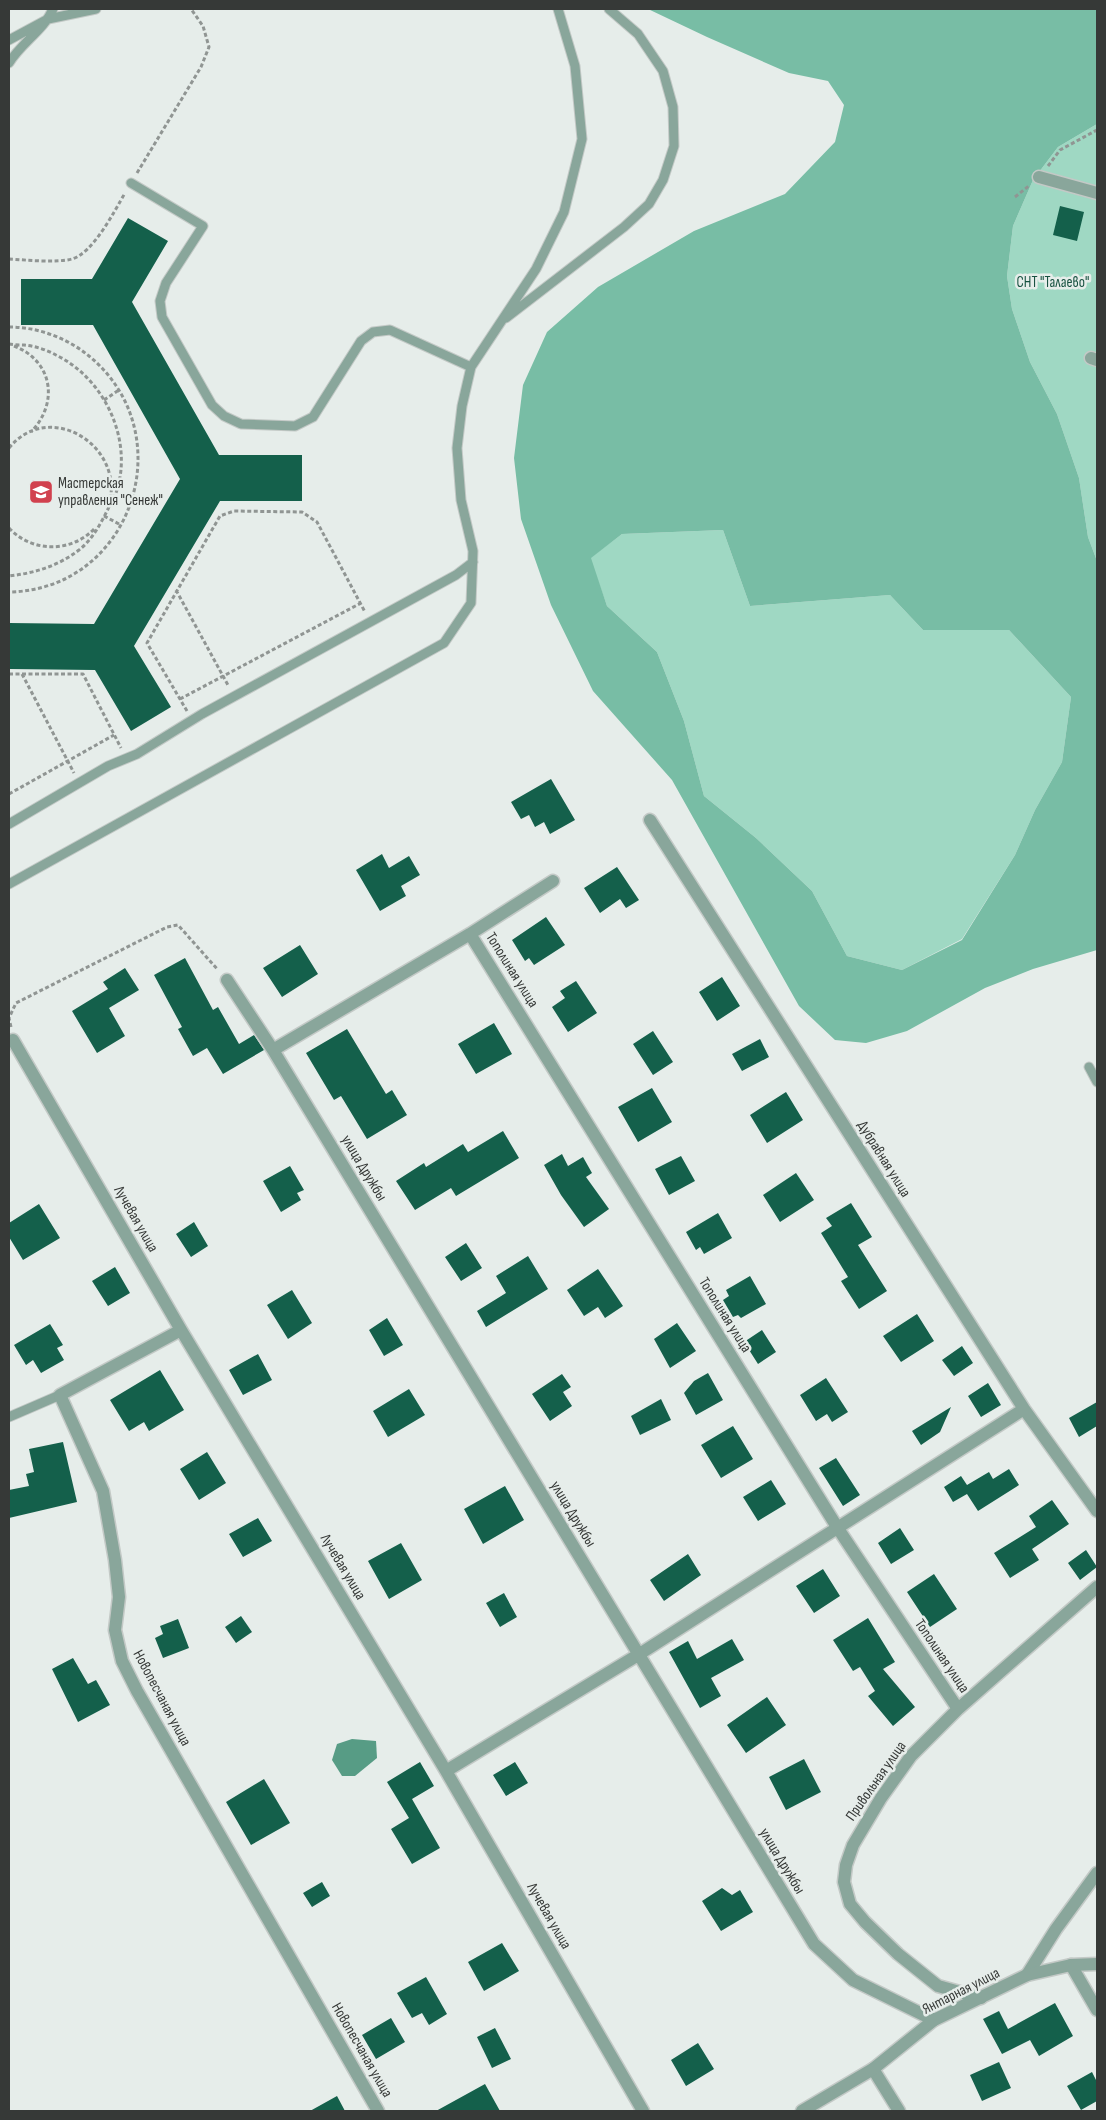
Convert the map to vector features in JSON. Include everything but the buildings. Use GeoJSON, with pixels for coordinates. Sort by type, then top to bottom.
{"type":"FeatureCollection","features":[{"type":"Feature","properties":{"kind":"street"},"geometry":{"type":"LineString","coordinates":[[1039,177],[1097,193]]}},
{"type":"Feature","properties":{"kind":"street","name":"Дубравная улица"},"geometry":{"type":"LineString","coordinates":[[650,820],[1024,1409],[1097,1511]]}},
{"type":"Feature","properties":{"kind":"street"},"geometry":{"type":"LineString","coordinates":[[274,1050],[470,934],[553,881]]}},
{"type":"Feature","properties":{"kind":"street","name":"Тополиная улица"},"geometry":{"type":"LineString","coordinates":[[470,934],[837,1527],[958,1709]]}},
{"type":"Feature","properties":{"kind":"street","name":"улица Дружбы"},"geometry":{"type":"LineString","coordinates":[[227,980],[274,1050],[814,1944],[853,1980],[934,2020]]}},
{"type":"Feature","properties":{"kind":"street","name":"Лучевая улица"},"geometry":{"type":"LineString","coordinates":[[13,1040],[181,1330],[446,1771],[643,2111]]}},
{"type":"Feature","properties":{"kind":"street"},"geometry":{"type":"LineString","coordinates":[[60,1395],[181,1330]]}},
{"type":"Feature","properties":{"kind":"street","name":"Новопесчаная улица"},"geometry":{"type":"LineString","coordinates":[[60,1395],[103,1490],[115,1560],[119,1597],[115,1630],[122,1661],[137,1691],[378,2111]]}},
{"type":"Feature","properties":{"kind":"street"},"geometry":{"type":"LineString","coordinates":[[446,1771],[638,1654],[1024,1409]]}},
{"type":"Feature","properties":{"kind":"street","name":"Привольная улица"},"geometry":{"type":"LineString","coordinates":[[981,1998],[938,1986],[898,1954],[865,1922],[850,1904],[844,1882],[846,1865],[853,1845],[881,1798],[911,1756],[958,1709],[1097,1587]]}},
{"type":"Feature","properties":{"kind":"street"},"geometry":{"type":"LineString","coordinates":[[1027,1975],[1067,1913],[1097,1873]]}},
{"type":"Feature","properties":{"kind":"street","name":"Янтарная улица"},"geometry":{"type":"LineString","coordinates":[[802,2111],[874,2069],[934,2020],[1027,1975],[1071,1965],[1097,1964]]}},
{"type":"Feature","properties":{"kind":"street"},"geometry":{"type":"LineString","coordinates":[[1071,1965],[1097,2010]]}},
{"type":"Feature","properties":{"kind":"street"},"geometry":{"type":"LineString","coordinates":[[874,2069],[899,2111]]}},
{"type":"Feature","properties":{"kind":"lane"},"geometry":{"type":"LineString","coordinates":[[9,63],[48,19],[53,9]]}},
{"type":"Feature","properties":{"kind":"lane"},"geometry":{"type":"LineString","coordinates":[[9,40],[48,19],[96,9]]}},
{"type":"Feature","properties":{"kind":"lane"},"geometry":{"type":"LineString","coordinates":[[9,884],[444,643],[471,603],[473,551],[461,500],[456,448],[462,406],[471,367],[536,269],[564,212],[582,139],[575,66],[558,9]]}},
{"type":"Feature","properties":{"kind":"lane"},"geometry":{"type":"LineString","coordinates":[[500,323],[624,227],[649,204],[663,180],[674,146],[673,107],[664,71],[638,34],[609,9]]}},
{"type":"Feature","properties":{"kind":"lane"},"geometry":{"type":"LineString","coordinates":[[131,183],[204,226],[166,283],[160,301],[162,317],[212,405],[224,416],[241,424],[295,426],[313,417],[361,342],[373,332],[390,330],[471,367]]}},
{"type":"Feature","properties":{"kind":"lane"},"geometry":{"type":"LineString","coordinates":[[9,824],[79,783],[456,575],[473,562]]}},
{"type":"Feature","properties":{"kind":"lane"},"geometry":{"type":"LineString","coordinates":[[1089,1067],[1097,1082]]}},
{"type":"Feature","properties":{"kind":"lane"},"geometry":{"type":"LineString","coordinates":[[9,1417],[60,1395]]}},
{"type":"Feature","properties":{"kind":"path"},"geometry":{"type":"LineString","coordinates":[[9,259],[35,261],[73,259],[96,241],[201,67],[209,47],[203,26],[192,9]]}},
{"type":"Feature","properties":{"kind":"path"},"geometry":{"type":"LineString","coordinates":[[1015,197],[1039,177],[1060,150],[1097,130]]}},
{"type":"Feature","properties":{"kind":"path"},"geometry":{"type":"LineString","coordinates":[[9,327],[30,329],[65,340],[96,362],[119,390],[134,422],[139,458],[134,492],[121,525],[100,553],[78,571],[59,581],[39,588],[9,592]]}},
{"type":"Feature","properties":{"kind":"path"},"geometry":{"type":"LineString","coordinates":[[9,576],[47,569],[64,560],[92,538],[116,495],[121,462],[117,430],[104,400],[84,374],[57,356],[26,345],[10,344]]}},
{"type":"Feature","properties":{"kind":"path"},"geometry":{"type":"LineString","coordinates":[[10,344],[22,349],[37,361],[42,369],[48,388],[47,407],[31,432]]}},
{"type":"Feature","properties":{"kind":"path"},"geometry":{"type":"LineString","coordinates":[[104,400],[119,390]]}},
{"type":"Feature","properties":{"kind":"path"},"geometry":{"type":"LineString","coordinates":[[9,448],[11,443],[31,432],[51,428],[76,433],[89,441],[102,456],[112,485],[109,505]]}},
{"type":"Feature","properties":{"kind":"path"},"geometry":{"type":"LineString","coordinates":[[193,720],[147,643],[220,516],[234,511],[302,512],[317,522],[370,622]]}},
{"type":"Feature","properties":{"kind":"path"},"geometry":{"type":"LineString","coordinates":[[104,516],[121,525]]}},
{"type":"Feature","properties":{"kind":"path"},"geometry":{"type":"LineString","coordinates":[[9,528],[25,541],[38,546],[52,548],[66,546],[79,541],[100,524]]}},
{"type":"Feature","properties":{"kind":"path"},"geometry":{"type":"LineString","coordinates":[[176,590],[234,697]]}},
{"type":"Feature","properties":{"kind":"path"},"geometry":{"type":"LineString","coordinates":[[180,699],[361,603]]}},
{"type":"Feature","properties":{"kind":"path"},"geometry":{"type":"LineString","coordinates":[[9,674],[83,674],[126,758]]}},
{"type":"Feature","properties":{"kind":"path"},"geometry":{"type":"LineString","coordinates":[[22,674],[79,783]]}},
{"type":"Feature","properties":{"kind":"path"},"geometry":{"type":"LineString","coordinates":[[9,794],[114,735]]}},
{"type":"Feature","properties":{"kind":"path"},"geometry":{"type":"LineString","coordinates":[[13,1040],[9,1018],[16,1003],[167,927],[178,925],[227,980]]}},
{"type":"Feature","properties":{"kind":"green space","name":"СНТ \"Талаево\""},"geometry":{"type":"Polygon","coordinates":[[[1097,124],[1097,561],[1088,537],[1079,478],[1057,414],[1030,362],[1012,309],[1007,276],[1013,226],[1033,180],[1058,147],[1097,124]]]}},
{"type":"Feature","properties":{"kind":"green space"},"geometry":{"type":"Polygon","coordinates":[[[723,530],[750,606],[890,595],[923,630],[1009,630],[1071,697],[1062,762],[1035,810],[1015,855],[962,939],[902,970],[847,956],[812,891],[756,838],[704,796],[684,721],[657,652],[607,606],[590,558],[622,534],[723,530]]]}},
{"type":"Feature","properties":{"kind":"shaded area"},"geometry":{"type":"Polygon","coordinates":[[[648,9],[1097,9],[1097,124],[1058,147],[1033,180],[1013,226],[1007,276],[1012,309],[1030,362],[1057,414],[1079,478],[1088,537],[1097,561],[1097,950],[1033,969],[985,988],[907,1031],[866,1043],[835,1040],[799,1006],[672,780],[593,691],[551,605],[521,519],[514,458],[523,385],[547,332],[598,287],[694,231],[785,194],[835,142],[844,105],[828,81],[789,73],[648,9]],[[723,530],[622,534],[591,558],[607,606],[657,652],[684,721],[704,796],[756,838],[812,891],[847,956],[902,970],[962,940],[1015,855],[1035,810],[1062,762],[1071,697],[1009,630],[923,630],[890,595],[750,606],[723,530]]]}},
{"type":"Feature","properties":{"kind":"shaded area"},"geometry":{"type":"Polygon","coordinates":[[[352,1739],[376,1741],[377,1758],[355,1776],[342,1776],[332,1760],[337,1744],[352,1739]]]}},
{"type":"Feature","properties":{"kind":"place","name":"Мастерская управления \"Сенеж\""},"geometry":{"type":"Point","coordinates":[41,492]}}]}
